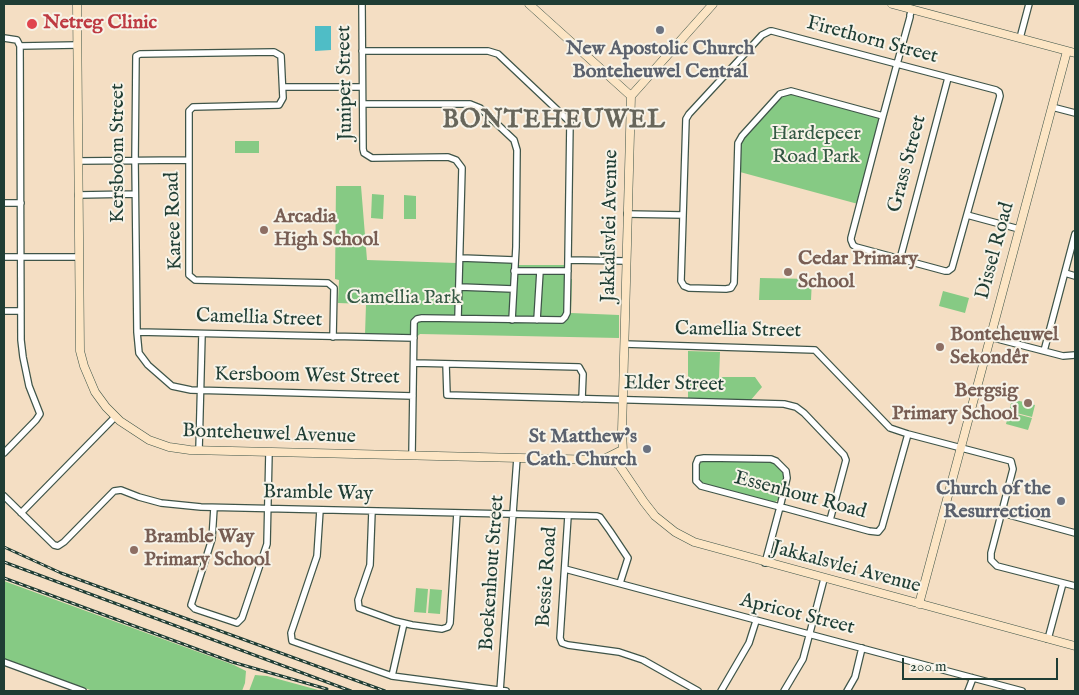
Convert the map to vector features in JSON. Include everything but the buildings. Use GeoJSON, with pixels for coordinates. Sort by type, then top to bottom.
{"type":"FeatureCollection","features":[{"type":"Feature","properties":{"kind":"street","name":"Bonteheuwel Avenue"},"geometry":{"type":"LineString","coordinates":[[77,4],[80,351],[95,392],[115,417],[137,433],[158,444],[199,450],[602,460],[619,458]]}},
{"type":"Feature","properties":{"kind":"street","name":"Juniper Street"},"geometry":{"type":"LineString","coordinates":[[362,4],[363,149],[368,157],[372,158],[448,157],[456,160],[461,165],[463,171],[461,258]]}},
{"type":"Feature","properties":{"kind":"street"},"geometry":{"type":"LineString","coordinates":[[529,4],[631,96],[713,4]]}},
{"type":"Feature","properties":{"kind":"street"},"geometry":{"type":"LineString","coordinates":[[892,4],[1071,52]]}},
{"type":"Feature","properties":{"kind":"street"},"geometry":{"type":"LineString","coordinates":[[1020,38],[1029,4]]}},
{"type":"Feature","properties":{"kind":"street"},"geometry":{"type":"LineString","coordinates":[[900,259],[856,247],[851,240],[912,9]]}},
{"type":"Feature","properties":{"kind":"street","name":"Firethorn Street"},"geometry":{"type":"LineString","coordinates":[[683,215],[686,120],[765,32],[772,31],[996,90],[999,94],[968,215],[952,268],[944,270],[900,259]]}},
{"type":"Feature","properties":{"kind":"street"},"geometry":{"type":"LineString","coordinates":[[4,38],[17,40],[20,46],[21,311],[23,357],[29,386],[40,414],[4,454]]}},
{"type":"Feature","properties":{"kind":"street"},"geometry":{"type":"LineString","coordinates":[[20,46],[77,45]]}},
{"type":"Feature","properties":{"kind":"street"},"geometry":{"type":"LineString","coordinates":[[362,51],[494,51],[566,117],[571,127],[567,313],[565,317],[558,321],[458,318],[417,319],[414,326],[412,455]]}},
{"type":"Feature","properties":{"kind":"street","name":"Kersboom Street"},"geometry":{"type":"LineString","coordinates":[[200,390],[172,386],[148,366],[139,353],[136,332],[135,59],[140,54],[276,52],[282,58],[283,87]]}},
{"type":"Feature","properties":{"kind":"street","name":"Dissel Road"},"geometry":{"type":"LineString","coordinates":[[919,604],[1052,107],[1071,52]]}},
{"type":"Feature","properties":{"kind":"street","name":"Grass Street"},"geometry":{"type":"LineString","coordinates":[[900,259],[948,78]]}},
{"type":"Feature","properties":{"kind":"street"},"geometry":{"type":"LineString","coordinates":[[283,87],[362,87]]}},
{"type":"Feature","properties":{"kind":"street","name":"Karee Road"},"geometry":{"type":"LineString","coordinates":[[283,87],[283,100],[277,106],[193,107],[188,111],[189,275],[195,280],[328,283],[334,288],[332,337]]}},
{"type":"Feature","properties":{"kind":"street"},"geometry":{"type":"LineString","coordinates":[[627,214],[683,215],[681,281],[689,288],[730,288],[735,281],[738,143],[780,94],[788,91],[883,116]]}},
{"type":"Feature","properties":{"kind":"street","name":"Jakkalsvlei Avenue"},"geometry":{"type":"LineString","coordinates":[[631,96],[622,435],[619,458],[644,502],[656,516],[680,536],[699,544],[1075,646]]}},
{"type":"Feature","properties":{"kind":"street"},"geometry":{"type":"LineString","coordinates":[[362,104],[470,104],[480,108],[516,144],[512,320]]}},
{"type":"Feature","properties":{"kind":"street"},"geometry":{"type":"LineString","coordinates":[[1052,107],[1075,113]]}},
{"type":"Feature","properties":{"kind":"street"},"geometry":{"type":"LineString","coordinates":[[78,162],[189,160]]}},
{"type":"Feature","properties":{"kind":"street"},"geometry":{"type":"LineString","coordinates":[[78,195],[135,194]]}},
{"type":"Feature","properties":{"kind":"street"},"geometry":{"type":"LineString","coordinates":[[4,203],[22,203]]}},
{"type":"Feature","properties":{"kind":"street"},"geometry":{"type":"LineString","coordinates":[[968,215],[1019,229]]}},
{"type":"Feature","properties":{"kind":"street"},"geometry":{"type":"LineString","coordinates":[[1044,351],[1075,234]]}},
{"type":"Feature","properties":{"kind":"street"},"geometry":{"type":"LineString","coordinates":[[4,257],[78,257]]}},
{"type":"Feature","properties":{"kind":"street"},"geometry":{"type":"LineString","coordinates":[[458,318],[461,258],[514,260]]}},
{"type":"Feature","properties":{"kind":"street"},"geometry":{"type":"LineString","coordinates":[[568,260],[626,261]]}},
{"type":"Feature","properties":{"kind":"street"},"geometry":{"type":"LineString","coordinates":[[514,271],[568,271]]}},
{"type":"Feature","properties":{"kind":"street"},"geometry":{"type":"LineString","coordinates":[[537,320],[540,271]]}},
{"type":"Feature","properties":{"kind":"street"},"geometry":{"type":"LineString","coordinates":[[1065,273],[1075,276]]}},
{"type":"Feature","properties":{"kind":"street"},"geometry":{"type":"LineString","coordinates":[[460,287],[513,289]]}},
{"type":"Feature","properties":{"kind":"street"},"geometry":{"type":"LineString","coordinates":[[4,311],[21,311]]}},
{"type":"Feature","properties":{"kind":"street","name":"Camellia Street"},"geometry":{"type":"LineString","coordinates":[[136,332],[414,338]]}},
{"type":"Feature","properties":{"kind":"street"},"geometry":{"type":"LineString","coordinates":[[199,450],[202,334]]}},
{"type":"Feature","properties":{"kind":"street"},"geometry":{"type":"LineString","coordinates":[[990,337],[1063,356],[1075,355]]}},
{"type":"Feature","properties":{"kind":"street","name":"Camellia Street"},"geometry":{"type":"LineString","coordinates":[[624,344],[814,350],[894,430],[1007,459],[1012,463],[1013,469],[991,560],[994,563],[1075,586]]}},
{"type":"Feature","properties":{"kind":"street"},"geometry":{"type":"LineString","coordinates":[[414,363],[579,367],[583,374],[582,399]]}},
{"type":"Feature","properties":{"kind":"street","name":"Elder Street"},"geometry":{"type":"LineString","coordinates":[[446,364],[447,395],[784,404],[796,407],[844,455],[846,460],[830,520]]}},
{"type":"Feature","properties":{"kind":"street","name":"Kersboom West Street"},"geometry":{"type":"LineString","coordinates":[[200,390],[413,396]]}},
{"type":"Feature","properties":{"kind":"street"},"geometry":{"type":"LineString","coordinates":[[21,513],[115,417]]}},
{"type":"Feature","properties":{"kind":"street","name":"Essenhout Road"},"geometry":{"type":"LineString","coordinates":[[780,507],[787,474],[776,461],[772,459],[698,459],[696,464],[696,481],[699,485],[780,507],[875,532],[881,530],[908,434]]}},
{"type":"Feature","properties":{"kind":"street"},"geometry":{"type":"LineString","coordinates":[[214,508],[212,540],[191,603],[195,609],[237,623],[242,618],[266,549],[269,452]]}},
{"type":"Feature","properties":{"kind":"street","name":"Boekenhout Street"},"geometry":{"type":"LineString","coordinates":[[500,691],[517,458]]}},
{"type":"Feature","properties":{"kind":"street","name":"Bramble Way"},"geometry":{"type":"LineString","coordinates":[[4,497],[54,545],[58,546],[114,491],[120,490],[161,503],[214,508],[597,516],[600,517],[628,558],[620,583]]}},
{"type":"Feature","properties":{"kind":"street"},"geometry":{"type":"LineString","coordinates":[[765,563],[780,507]]}},
{"type":"Feature","properties":{"kind":"street"},"geometry":{"type":"LineString","coordinates":[[320,510],[317,556],[291,633],[290,638],[294,643],[392,676],[506,691]]}},
{"type":"Feature","properties":{"kind":"street"},"geometry":{"type":"LineString","coordinates":[[372,511],[370,565],[358,600],[358,606],[364,611],[404,623],[442,629],[446,629],[450,625],[457,513]]}},
{"type":"Feature","properties":{"kind":"street"},"geometry":{"type":"LineString","coordinates":[[1002,513],[1075,533]]}},
{"type":"Feature","properties":{"kind":"street","name":"Bessie Road"},"geometry":{"type":"LineString","coordinates":[[568,516],[560,638],[562,643],[619,652],[646,661],[698,691]]}},
{"type":"Feature","properties":{"kind":"street","name":"Apricot Street"},"geometry":{"type":"LineString","coordinates":[[565,569],[1022,691]]}},
{"type":"Feature","properties":{"kind":"street"},"geometry":{"type":"LineString","coordinates":[[784,691],[803,659],[824,579]]}},
{"type":"Feature","properties":{"kind":"street"},"geometry":{"type":"LineString","coordinates":[[1048,639],[1063,582]]}},
{"type":"Feature","properties":{"kind":"street"},"geometry":{"type":"LineString","coordinates":[[720,691],[749,642],[756,621]]}},
{"type":"Feature","properties":{"kind":"street"},"geometry":{"type":"LineString","coordinates":[[392,676],[404,623]]}},
{"type":"Feature","properties":{"kind":"street"},"geometry":{"type":"LineString","coordinates":[[847,691],[855,677],[862,648]]}},
{"type":"Feature","properties":{"kind":"street"},"geometry":{"type":"LineString","coordinates":[[4,662],[83,691]]}},
{"type":"Feature","properties":{"kind":"street"},"geometry":{"type":"LineString","coordinates":[[968,691],[973,678]]}},
{"type":"Feature","properties":{"kind":"green space","name":"Hardepeer Road Park"},"geometry":{"type":"Polygon","coordinates":[[[790,93],[876,116],[879,119],[858,204],[740,172],[740,145],[743,138],[779,97],[790,93]]]}},
{"type":"Feature","properties":{"kind":"green space"},"geometry":{"type":"Polygon","coordinates":[[[235,141],[259,141],[259,153],[235,153],[235,141]]]}},
{"type":"Feature","properties":{"kind":"green space","name":"Camellia Park"},"geometry":{"type":"Polygon","coordinates":[[[336,186],[361,186],[367,260],[457,263],[463,258],[514,259],[519,265],[569,265],[568,279],[572,279],[571,313],[619,315],[619,338],[420,334],[414,339],[365,335],[366,304],[338,303],[339,280],[335,279],[336,186]]]}},
{"type":"Feature","properties":{"kind":"green space"},"geometry":{"type":"Polygon","coordinates":[[[372,194],[384,195],[383,219],[371,218],[372,194]]]}},
{"type":"Feature","properties":{"kind":"green space"},"geometry":{"type":"Polygon","coordinates":[[[404,195],[416,196],[416,219],[404,219],[404,195]]]}},
{"type":"Feature","properties":{"kind":"green space"},"geometry":{"type":"Polygon","coordinates":[[[760,278],[812,279],[811,300],[759,300],[760,278]]]}},
{"type":"Feature","properties":{"kind":"green space"},"geometry":{"type":"Polygon","coordinates":[[[943,291],[969,298],[965,313],[939,306],[943,291]]]}},
{"type":"Feature","properties":{"kind":"green space"},"geometry":{"type":"Polygon","coordinates":[[[688,351],[720,352],[719,378],[755,377],[762,387],[750,401],[690,400],[688,398],[688,351]]]}},
{"type":"Feature","properties":{"kind":"green space"},"geometry":{"type":"Polygon","coordinates":[[[1012,399],[1035,405],[1032,417],[1009,411],[1012,399]]]}},
{"type":"Feature","properties":{"kind":"green space"},"geometry":{"type":"Polygon","coordinates":[[[1009,412],[1032,418],[1028,430],[1006,424],[1009,412]]]}},
{"type":"Feature","properties":{"kind":"green space"},"geometry":{"type":"Polygon","coordinates":[[[703,460],[773,462],[783,471],[784,478],[779,499],[774,503],[702,484],[698,480],[699,465],[703,460]]]}},
{"type":"Feature","properties":{"kind":"green space"},"geometry":{"type":"Polygon","coordinates":[[[4,581],[234,665],[246,671],[242,691],[93,691],[4,659],[4,581]]]}},
{"type":"Feature","properties":{"kind":"green space"},"geometry":{"type":"Polygon","coordinates":[[[416,588],[428,589],[426,613],[414,612],[416,588]]]}},
{"type":"Feature","properties":{"kind":"green space"},"geometry":{"type":"Polygon","coordinates":[[[430,589],[442,590],[440,614],[428,613],[430,589]]]}},
{"type":"Feature","properties":{"kind":"green space"},"geometry":{"type":"Polygon","coordinates":[[[255,675],[267,676],[322,691],[249,691],[255,675]]]}},
{"type":"Feature","properties":{"kind":"water"},"geometry":{"type":"Polygon","coordinates":[[[315,26],[331,26],[331,50],[315,51],[315,26]]]}},
{"type":"Feature","properties":{"kind":"railway"},"geometry":{"type":"LineString","coordinates":[[4,547],[61,573],[385,691]]}},
{"type":"Feature","properties":{"kind":"railway"},"geometry":{"type":"LineString","coordinates":[[4,562],[351,691]]}},
{"type":"Feature","properties":{"kind":"railway"},"geometry":{"type":"LineString","coordinates":[[4,578],[232,662],[327,689]]}},
{"type":"Feature","properties":{"kind":"place","name":"Netreg Clinic"},"geometry":{"type":"Point","coordinates":[32,24]}},
{"type":"Feature","properties":{"kind":"place","name":"New Apostolic Church Bonteheuwel Central"},"geometry":{"type":"Point","coordinates":[660,30]}},
{"type":"Feature","properties":{"kind":"place","name":"Arcadia High School"},"geometry":{"type":"Point","coordinates":[264,230]}},
{"type":"Feature","properties":{"kind":"place","name":"Cedar Primary School"},"geometry":{"type":"Point","coordinates":[788,272]}},
{"type":"Feature","properties":{"kind":"place","name":"Bonteheuwel Sekondêr"},"geometry":{"type":"Point","coordinates":[940,347]}},
{"type":"Feature","properties":{"kind":"place","name":"Bergsig Primary School"},"geometry":{"type":"Point","coordinates":[1028,403]}},
{"type":"Feature","properties":{"kind":"place","name":"St Matthew's Cath. Church"},"geometry":{"type":"Point","coordinates":[647,449]}},
{"type":"Feature","properties":{"kind":"place","name":"Church of the Resurrection"},"geometry":{"type":"Point","coordinates":[1061,501]}},
{"type":"Feature","properties":{"kind":"place","name":"Bramble Way Primary School"},"geometry":{"type":"Point","coordinates":[134,550]}},
{"type":"Feature","properties":{"kind":"district","name":"BONTEHEUWEL"},"geometry":{"type":"Point","coordinates":[554,122]}}]}
